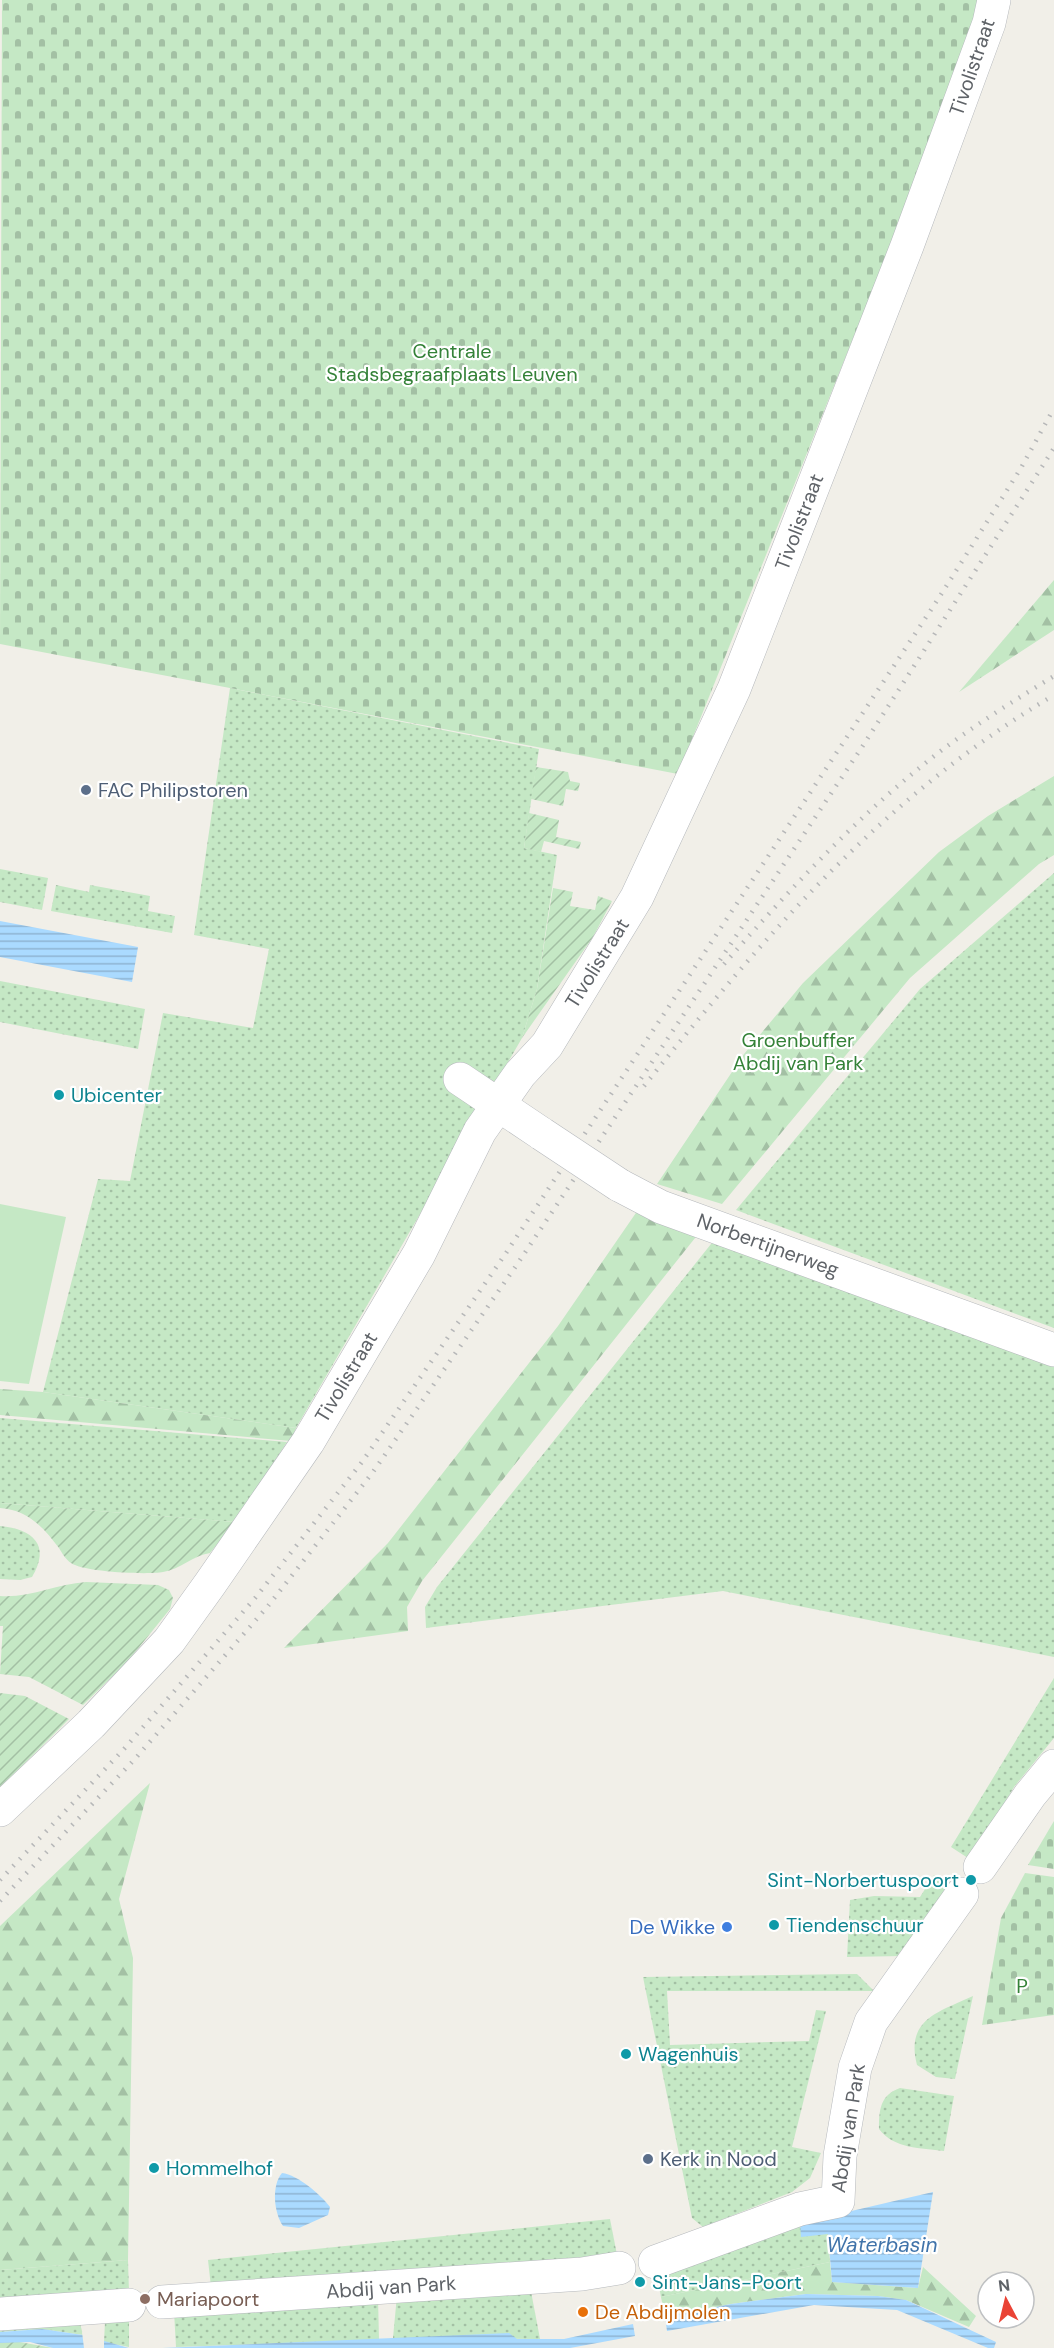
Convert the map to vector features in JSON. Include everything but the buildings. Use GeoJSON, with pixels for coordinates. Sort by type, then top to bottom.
{"type":"FeatureCollection","features":[{"type":"Feature","properties":{"kind":"street","name":"Tivolistraat"},"geometry":{"type":"LineString","coordinates":[[0,1810],[90,1724],[169,1641],[210,1584],[308,1442],[419,1254],[480,1131],[520,1074],[547,1045],[637,897],[734,689],[907,246],[989,23],[994,0]]}},
{"type":"Feature","properties":{"kind":"street","name":"Norbertijnerweg"},"geometry":{"type":"LineString","coordinates":[[460,1078],[619,1185],[661,1207],[1054,1350]]}},
{"type":"Feature","properties":{"kind":"street"},"geometry":{"type":"LineString","coordinates":[[980,1867],[1030,1795],[1054,1766]]}},
{"type":"Feature","properties":{"kind":"street","name":"Abdij van Park"},"geometry":{"type":"LineString","coordinates":[[655,2262],[801,2209],[838,2201],[840,2156],[855,2068],[871,2022],[962,1894]]}},
{"type":"Feature","properties":{"kind":"street","name":"Abdij van Park"},"geometry":{"type":"LineString","coordinates":[[162,2302],[582,2274],[619,2268]]}},
{"type":"Feature","properties":{"kind":"street"},"geometry":{"type":"LineString","coordinates":[[0,2314],[129,2305]]}},
{"type":"Feature","properties":{"kind":"green space","name":"Centrale Stadsbegraafplaats Leuven"},"geometry":{"type":"Polygon","coordinates":[[[2,0],[985,0],[981,20],[678,774],[0,644],[2,0]]]}},
{"type":"Feature","properties":{"kind":"green space"},"geometry":{"type":"Polygon","coordinates":[[[1054,580],[1054,630],[959,692],[1054,580]]]}},
{"type":"Feature","properties":{"kind":"green space"},"geometry":{"type":"Polygon","coordinates":[[[230,688],[539,749],[524,848],[557,855],[537,989],[522,1038],[296,1428],[43,1392],[98,1179],[130,1181],[163,1013],[253,1028],[269,949],[194,935],[230,688]]]}},
{"type":"Feature","properties":{"kind":"green space"},"geometry":{"type":"Polygon","coordinates":[[[536,767],[568,772],[570,781],[580,783],[578,791],[566,789],[563,806],[531,799],[536,767]]]}},
{"type":"Feature","properties":{"kind":"green space","name":"Groenbuffer Abdij van Park"},"geometry":{"type":"Polygon","coordinates":[[[1054,776],[1054,855],[1039,864],[910,978],[722,1204],[657,1184],[744,1054],[803,983],[939,852],[988,816],[1054,776]]]}},
{"type":"Feature","properties":{"kind":"green space"},"geometry":{"type":"Polygon","coordinates":[[[529,813],[559,820],[556,837],[581,842],[579,849],[544,841],[541,852],[524,848],[529,813]]]}},
{"type":"Feature","properties":{"kind":"green space"},"geometry":{"type":"Polygon","coordinates":[[[0,869],[48,878],[42,910],[0,902],[0,869]]]}},
{"type":"Feature","properties":{"kind":"green space"},"geometry":{"type":"Polygon","coordinates":[[[1054,873],[1054,1328],[736,1210],[920,989],[1054,873]]]}},
{"type":"Feature","properties":{"kind":"green space"},"geometry":{"type":"Polygon","coordinates":[[[56,885],[89,892],[90,885],[150,896],[148,911],[175,916],[172,933],[51,911],[56,885]]]}},
{"type":"Feature","properties":{"kind":"green space"},"geometry":{"type":"Polygon","coordinates":[[[553,888],[573,892],[570,906],[595,910],[598,896],[612,901],[593,937],[522,1038],[537,989],[553,888]]]}},
{"type":"Feature","properties":{"kind":"green space"},"geometry":{"type":"Polygon","coordinates":[[[0,981],[145,1009],[138,1049],[0,1022],[0,981]]]}},
{"type":"Feature","properties":{"kind":"green space"},"geometry":{"type":"Polygon","coordinates":[[[0,1204],[66,1217],[29,1384],[0,1381],[0,1204]]]}},
{"type":"Feature","properties":{"kind":"green space"},"geometry":{"type":"Polygon","coordinates":[[[640,1207],[699,1233],[422,1581],[407,1607],[408,1631],[284,1648],[388,1543],[558,1326],[640,1207]]]}},
{"type":"Feature","properties":{"kind":"green space"},"geometry":{"type":"Polygon","coordinates":[[[715,1239],[1054,1365],[1054,1657],[723,1591],[426,1628],[425,1607],[437,1587],[715,1239]]]}},
{"type":"Feature","properties":{"kind":"green space"},"geometry":{"type":"Polygon","coordinates":[[[0,1389],[43,1392],[296,1428],[291,1441],[0,1415],[0,1389]]]}},
{"type":"Feature","properties":{"kind":"green space"},"geometry":{"type":"Polygon","coordinates":[[[0,1418],[287,1442],[235,1522],[0,1503],[0,1418]]]}},
{"type":"Feature","properties":{"kind":"green space"},"geometry":{"type":"Polygon","coordinates":[[[0,1503],[235,1522],[210,1553],[175,1568],[155,1573],[116,1572],[88,1569],[71,1563],[47,1533],[34,1521],[19,1512],[0,1508],[0,1503]]]}},
{"type":"Feature","properties":{"kind":"green space"},"geometry":{"type":"Polygon","coordinates":[[[0,1526],[22,1531],[36,1541],[40,1556],[32,1577],[20,1580],[0,1579],[0,1526]]]}},
{"type":"Feature","properties":{"kind":"green space"},"geometry":{"type":"Polygon","coordinates":[[[86,1582],[158,1585],[169,1590],[173,1598],[170,1609],[128,1661],[83,1705],[29,1677],[0,1674],[3,1626],[0,1626],[0,1596],[22,1595],[86,1582]]]}},
{"type":"Feature","properties":{"kind":"green space"},"geometry":{"type":"Polygon","coordinates":[[[1054,1678],[1054,1738],[1014,1787],[971,1860],[951,1847],[1054,1678]]]}},
{"type":"Feature","properties":{"kind":"green space"},"geometry":{"type":"Polygon","coordinates":[[[0,1693],[25,1696],[69,1719],[0,1788],[0,1693]]]}},
{"type":"Feature","properties":{"kind":"green space"},"geometry":{"type":"Polygon","coordinates":[[[150,1783],[119,1899],[133,1958],[128,2260],[0,2270],[0,1926],[150,1783]]]}},
{"type":"Feature","properties":{"kind":"green space"},"geometry":{"type":"Polygon","coordinates":[[[1054,1821],[1054,1869],[1028,1865],[1054,1821]]]}},
{"type":"Feature","properties":{"kind":"green space","name":"P"},"geometry":{"type":"Polygon","coordinates":[[[1025,1873],[1054,1877],[1054,2015],[982,2025],[1001,1918],[1025,1873]]]}},
{"type":"Feature","properties":{"kind":"green space"},"geometry":{"type":"Polygon","coordinates":[[[934,1875],[954,1888],[903,1956],[847,1957],[850,1900],[874,1896],[920,1897],[934,1875]]]}},
{"type":"Feature","properties":{"kind":"green space"},"geometry":{"type":"Polygon","coordinates":[[[857,1974],[874,1991],[667,1991],[670,2045],[809,2041],[816,2010],[826,2011],[792,2147],[821,2153],[810,2178],[792,2192],[703,2227],[692,2218],[643,1977],[857,1974]]]}},
{"type":"Feature","properties":{"kind":"green space"},"geometry":{"type":"Polygon","coordinates":[[[973,1996],[955,2079],[936,2077],[917,2065],[915,2049],[920,2027],[937,2013],[973,1996]]]}},
{"type":"Feature","properties":{"kind":"green space"},"geometry":{"type":"Polygon","coordinates":[[[900,2088],[954,2096],[944,2151],[900,2144],[885,2136],[879,2129],[882,2104],[888,2095],[900,2088]]]}},
{"type":"Feature","properties":{"kind":"green space"},"geometry":{"type":"Polygon","coordinates":[[[610,2219],[618,2260],[211,2287],[208,2260],[610,2219]]]}},
{"type":"Feature","properties":{"kind":"green space"},"geometry":{"type":"Polygon","coordinates":[[[800,2223],[828,2234],[830,2262],[661,2297],[656,2271],[731,2252],[800,2223]]]}},
{"type":"Feature","properties":{"kind":"green space"},"geometry":{"type":"Polygon","coordinates":[[[128,2260],[129,2293],[0,2303],[0,2270],[128,2260]]]}},
{"type":"Feature","properties":{"kind":"green space"},"geometry":{"type":"Polygon","coordinates":[[[830,2262],[832,2282],[918,2288],[923,2267],[976,2316],[969,2327],[906,2300],[878,2296],[806,2294],[731,2304],[665,2317],[661,2297],[830,2262]]]}},
{"type":"Feature","properties":{"kind":"green space"},"geometry":{"type":"Polygon","coordinates":[[[530,2286],[540,2339],[393,2338],[397,2295],[530,2286]]]}},
{"type":"Feature","properties":{"kind":"green space"},"geometry":{"type":"Polygon","coordinates":[[[378,2297],[379,2340],[176,2347],[174,2311],[378,2297]]]}},
{"type":"Feature","properties":{"kind":"green space"},"geometry":{"type":"Polygon","coordinates":[[[129,2316],[129,2347],[104,2342],[105,2322],[129,2316]]]}},
{"type":"Feature","properties":{"kind":"green space"},"geometry":{"type":"Polygon","coordinates":[[[80,2323],[83,2335],[42,2329],[0,2332],[0,2324],[80,2323]]]}},
{"type":"Feature","properties":{"kind":"green space"},"geometry":{"type":"Polygon","coordinates":[[[14,2341],[53,2348],[0,2348],[0,2343],[14,2341]]]}},
{"type":"Feature","properties":{"kind":"water"},"geometry":{"type":"Polygon","coordinates":[[[0,921],[138,947],[132,982],[0,957],[0,921]]]}},
{"type":"Feature","properties":{"kind":"water"},"geometry":{"type":"Polygon","coordinates":[[[282,2173],[295,2177],[315,2191],[330,2207],[328,2215],[299,2228],[283,2226],[275,2200],[276,2185],[282,2173]]]}},
{"type":"Feature","properties":{"kind":"water","name":"Waterbasin"},"geometry":{"type":"Polygon","coordinates":[[[933,2192],[918,2288],[832,2282],[828,2234],[801,2237],[800,2223],[933,2192]]]}},
{"type":"Feature","properties":{"kind":"water"},"geometry":{"type":"Polygon","coordinates":[[[806,2294],[878,2296],[906,2300],[996,2342],[994,2348],[988,2348],[897,2310],[814,2305],[667,2331],[665,2317],[731,2304],[806,2294]]]}},
{"type":"Feature","properties":{"kind":"water"},"geometry":{"type":"Polygon","coordinates":[[[633,2324],[635,2336],[570,2348],[162,2348],[509,2333],[517,2339],[564,2339],[633,2324]]]}},
{"type":"Feature","properties":{"kind":"water"},"geometry":{"type":"Polygon","coordinates":[[[42,2329],[83,2335],[129,2348],[53,2348],[30,2342],[0,2343],[0,2332],[42,2329]]]}},
{"type":"Feature","properties":{"kind":"pier"},"geometry":{"type":"Polygon","coordinates":[[[82,2332],[104,2339],[104,2348],[84,2348],[82,2332]]]}},
{"type":"Feature","properties":{"kind":"railway"},"geometry":{"type":"LineString","coordinates":[[0,1880],[124,1749],[256,1597],[362,1462],[506,1253],[942,593],[1021,468],[1054,408]]}},
{"type":"Feature","properties":{"kind":"railway"},"geometry":{"type":"LineString","coordinates":[[0,1901],[134,1760],[268,1606],[373,1472],[518,1263],[864,744],[1054,448]]}},
{"type":"Feature","properties":{"kind":"railway"},"geometry":{"type":"LineString","coordinates":[[724,964],[817,862],[892,791],[967,732],[1054,676]]}},
{"type":"Feature","properties":{"kind":"railway"},"geometry":{"type":"LineString","coordinates":[[644,1086],[736,975],[831,871],[936,777],[993,735],[1054,695]]}},
{"type":"Feature","properties":{"kind":"place","name":"FAC Philipstoren"},"geometry":{"type":"Point","coordinates":[86,790]}},
{"type":"Feature","properties":{"kind":"place","name":"Ubicenter"},"geometry":{"type":"Point","coordinates":[59,1095]}},
{"type":"Feature","properties":{"kind":"place","name":"Sint-Norbertuspoort"},"geometry":{"type":"Point","coordinates":[971,1880]}},
{"type":"Feature","properties":{"kind":"place","name":"Tiendenschuur"},"geometry":{"type":"Point","coordinates":[774,1925]}},
{"type":"Feature","properties":{"kind":"place","name":"De Wikke"},"geometry":{"type":"Point","coordinates":[727,1927]}},
{"type":"Feature","properties":{"kind":"place","name":"Wagenhuis"},"geometry":{"type":"Point","coordinates":[626,2054]}},
{"type":"Feature","properties":{"kind":"place","name":"Kerk in Nood"},"geometry":{"type":"Point","coordinates":[648,2159]}},
{"type":"Feature","properties":{"kind":"place","name":"Hommelhof"},"geometry":{"type":"Point","coordinates":[154,2168]}},
{"type":"Feature","properties":{"kind":"place","name":"Sint-Jans-Poort"},"geometry":{"type":"Point","coordinates":[640,2282]}},
{"type":"Feature","properties":{"kind":"place","name":"Mariapoort"},"geometry":{"type":"Point","coordinates":[145,2299]}},
{"type":"Feature","properties":{"kind":"place","name":"De Abdijmolen"},"geometry":{"type":"Point","coordinates":[583,2312]}}]}
